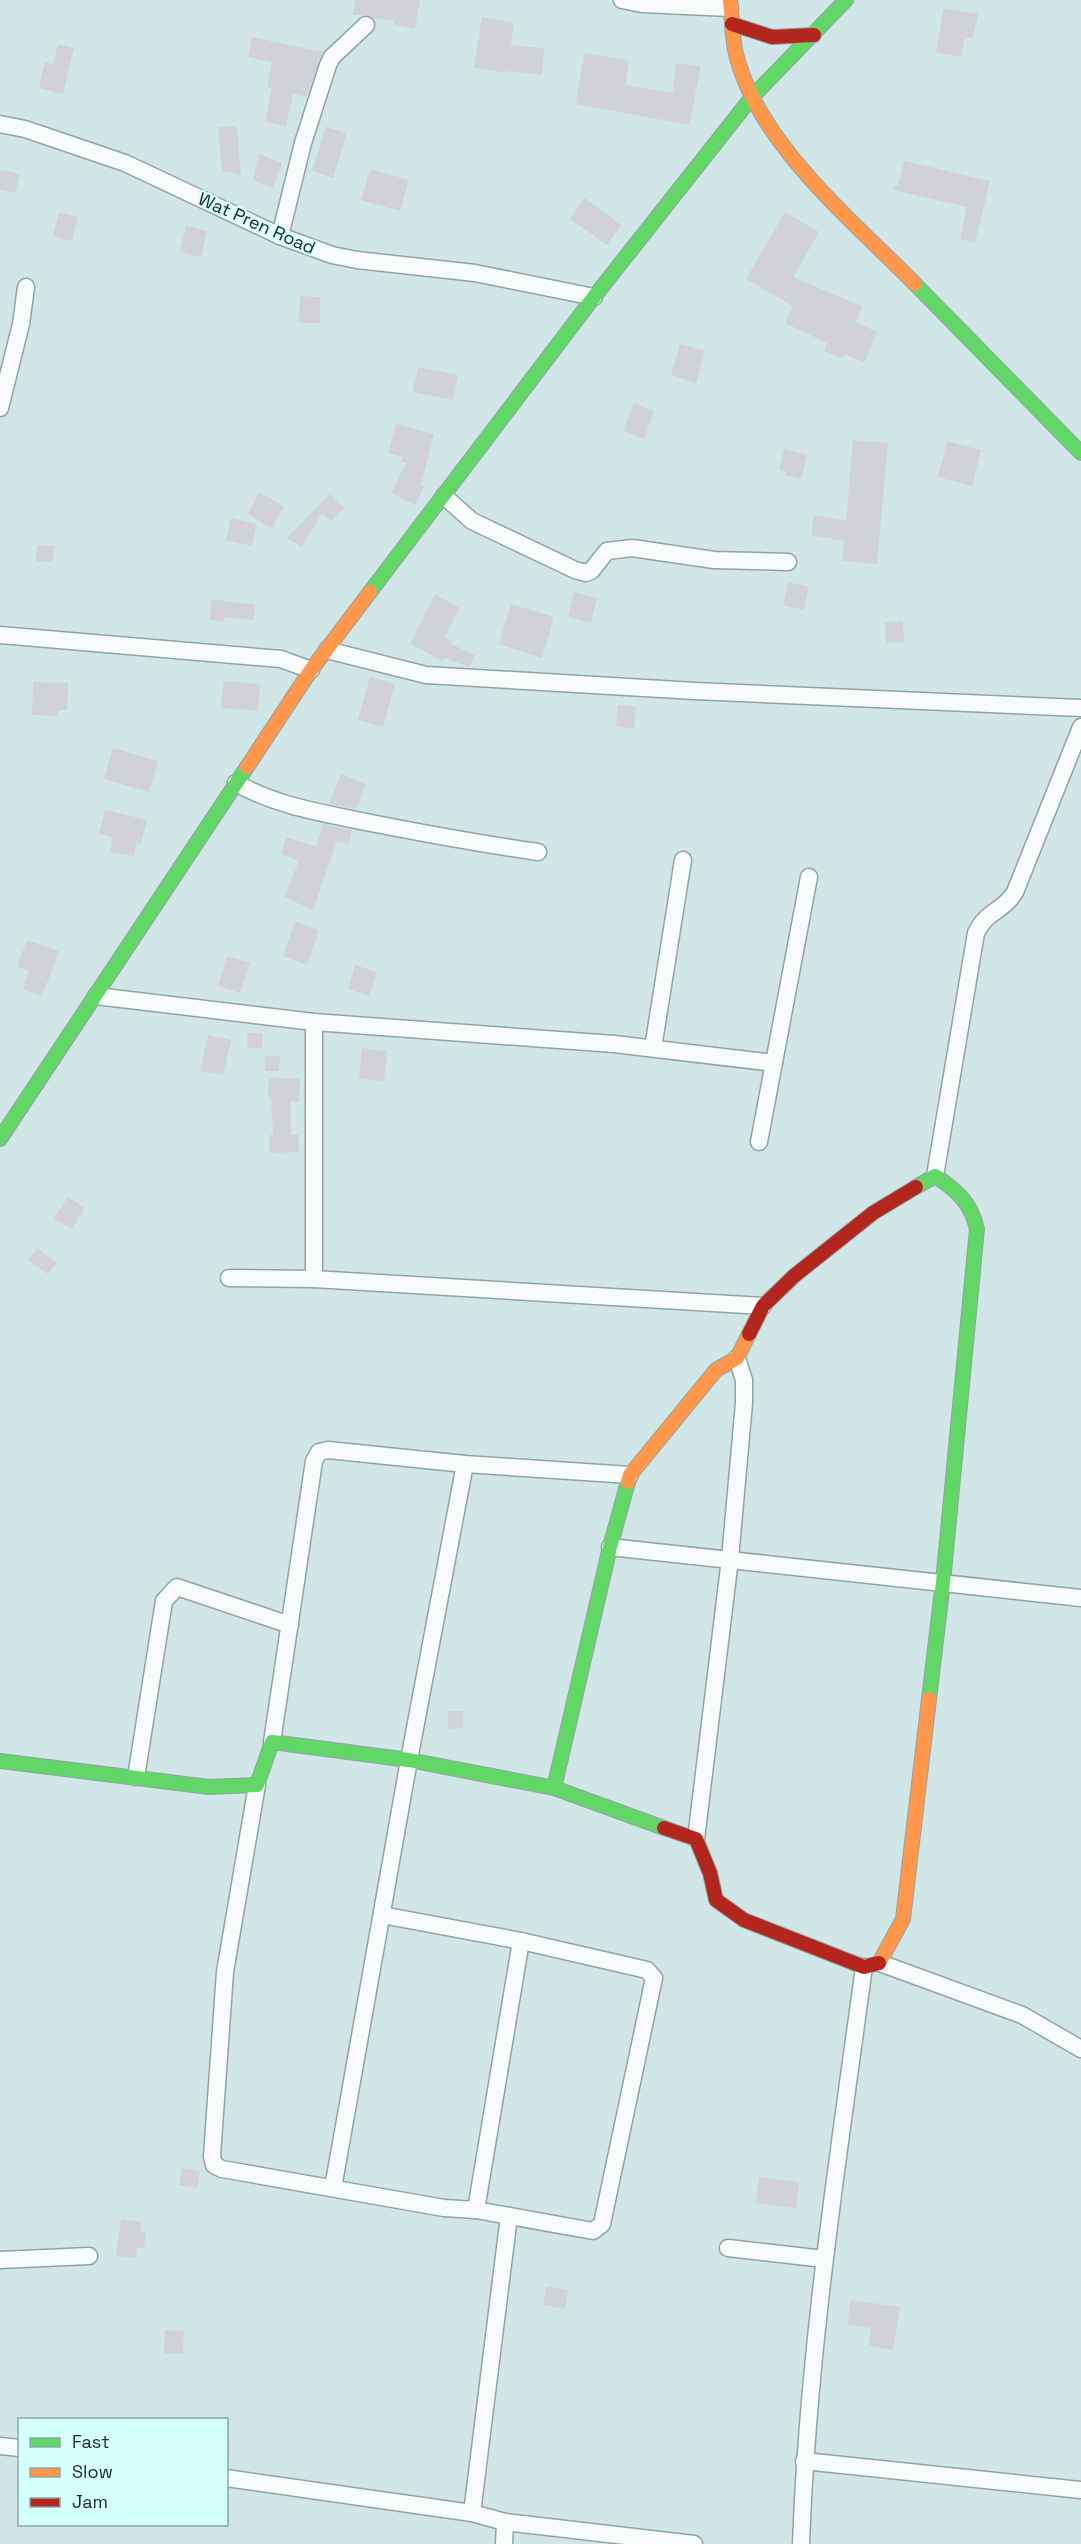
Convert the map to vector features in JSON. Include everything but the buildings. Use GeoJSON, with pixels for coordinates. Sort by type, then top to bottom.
{"type":"FeatureCollection","features":[{"type":"Feature","properties":{"kind":"main road"},"geometry":{"type":"LineString","coordinates":[[0,1139],[311,670],[594,297],[752,97],[846,0]]}},
{"type":"Feature","properties":{"kind":"main road"},"geometry":{"type":"LineString","coordinates":[[730,11],[753,34],[777,39],[814,35]]}},
{"type":"Feature","properties":{"kind":"main road"},"geometry":{"type":"LineString","coordinates":[[730,11],[735,50],[752,97],[793,160],[1081,453]]}},
{"type":"Feature","properties":{"kind":"main road"},"geometry":{"type":"LineString","coordinates":[[0,1761],[209,1787],[257,1785],[272,1742],[409,1760],[554,1788],[696,1839],[710,1873],[716,1900],[744,1920],[872,1965],[903,1919],[944,1582],[977,1229],[974,1214],[963,1195],[935,1176],[873,1213],[794,1276],[762,1306],[737,1358],[717,1370],[630,1475],[610,1547],[554,1788]]}},
{"type":"Feature","properties":{"kind":"street"},"geometry":{"type":"LineString","coordinates":[[622,0],[642,4],[730,11]]}},
{"type":"Feature","properties":{"kind":"street"},"geometry":{"type":"LineString","coordinates":[[280,237],[303,143],[328,65],[366,25]]}},
{"type":"Feature","properties":{"kind":"street","name":"Wat Pren Road"},"geometry":{"type":"LineString","coordinates":[[0,124],[25,129],[125,163],[280,237],[346,259],[475,273],[594,297]]}},
{"type":"Feature","properties":{"kind":"street"},"geometry":{"type":"LineString","coordinates":[[0,408],[21,324],[26,286]]}},
{"type":"Feature","properties":{"kind":"street"},"geometry":{"type":"LineString","coordinates":[[444,496],[472,521],[575,570],[586,573],[591,571],[607,551],[616,548],[632,548],[714,560],[788,562]]}},
{"type":"Feature","properties":{"kind":"street"},"geometry":{"type":"LineString","coordinates":[[0,635],[280,659],[311,670]]}},
{"type":"Feature","properties":{"kind":"street"},"geometry":{"type":"LineString","coordinates":[[327,650],[426,675],[707,692],[1081,708]]}},
{"type":"Feature","properties":{"kind":"street"},"geometry":{"type":"LineString","coordinates":[[935,1176],[976,933],[988,914],[1009,903],[1015,892],[1081,728]]}},
{"type":"Feature","properties":{"kind":"street"},"geometry":{"type":"LineString","coordinates":[[236,783],[270,800],[303,810],[466,842],[538,852]]}},
{"type":"Feature","properties":{"kind":"street"},"geometry":{"type":"LineString","coordinates":[[653,1048],[683,860]]}},
{"type":"Feature","properties":{"kind":"street"},"geometry":{"type":"LineString","coordinates":[[759,1142],[809,877]]}},
{"type":"Feature","properties":{"kind":"street"},"geometry":{"type":"LineString","coordinates":[[96,996],[314,1022],[653,1048],[774,1063]]}},
{"type":"Feature","properties":{"kind":"street"},"geometry":{"type":"LineString","coordinates":[[314,1022],[314,1279]]}},
{"type":"Feature","properties":{"kind":"street"},"geometry":{"type":"LineString","coordinates":[[229,1278],[314,1279],[762,1306]]}},
{"type":"Feature","properties":{"kind":"street"},"geometry":{"type":"LineString","coordinates":[[696,1839],[730,1559],[744,1402],[744,1380],[737,1358]]}},
{"type":"Feature","properties":{"kind":"street"},"geometry":{"type":"LineString","coordinates":[[272,1742],[314,1461],[319,1452],[328,1450],[465,1464],[630,1475]]}},
{"type":"Feature","properties":{"kind":"street"},"geometry":{"type":"LineString","coordinates":[[333,2188],[409,1760],[465,1464]]}},
{"type":"Feature","properties":{"kind":"street"},"geometry":{"type":"LineString","coordinates":[[610,1547],[1081,1598]]}},
{"type":"Feature","properties":{"kind":"street"},"geometry":{"type":"LineString","coordinates":[[136,1778],[164,1601],[177,1587],[290,1625]]}},
{"type":"Feature","properties":{"kind":"street"},"geometry":{"type":"LineString","coordinates":[[257,1785],[225,1972],[212,2156],[214,2165],[222,2169],[444,2208],[476,2210],[593,2230],[602,2224],[654,1978],[647,1970],[521,1941],[382,1915]]}},
{"type":"Feature","properties":{"kind":"street"},"geometry":{"type":"LineString","coordinates":[[476,2210],[521,1941]]}},
{"type":"Feature","properties":{"kind":"street"},"geometry":{"type":"LineString","coordinates":[[801,2544],[804,2461],[824,2259],[872,1965],[1022,2015],[1081,2049]]}},
{"type":"Feature","properties":{"kind":"street"},"geometry":{"type":"LineString","coordinates":[[472,2513],[509,2216]]}},
{"type":"Feature","properties":{"kind":"street"},"geometry":{"type":"LineString","coordinates":[[729,2248],[824,2259]]}},
{"type":"Feature","properties":{"kind":"street"},"geometry":{"type":"LineString","coordinates":[[0,2260],[89,2256]]}},
{"type":"Feature","properties":{"kind":"street"},"geometry":{"type":"LineString","coordinates":[[0,2446],[18,2448]]}},
{"type":"Feature","properties":{"kind":"street"},"geometry":{"type":"LineString","coordinates":[[804,2461],[1081,2490]]}},
{"type":"Feature","properties":{"kind":"street"},"geometry":{"type":"LineString","coordinates":[[228,2478],[472,2513],[505,2522],[694,2544]]}},
{"type":"Feature","properties":{"kind":"street"},"geometry":{"type":"LineString","coordinates":[[504,2544],[505,2522]]}},
{"type":"Feature","properties":{"kind":"traffic: fast"},"geometry":{"type":"LineString","coordinates":[[370,592],[594,297],[752,97],[846,0]]}},
{"type":"Feature","properties":{"kind":"traffic: fast"},"geometry":{"type":"LineString","coordinates":[[915,284],[1081,453]]}},
{"type":"Feature","properties":{"kind":"traffic: fast"},"geometry":{"type":"LineString","coordinates":[[0,1139],[247,767]]}},
{"type":"Feature","properties":{"kind":"traffic: fast"},"geometry":{"type":"LineString","coordinates":[[916,1187],[935,1176],[943,1181],[967,1204],[977,1229],[943,1582],[929,1699]]}},
{"type":"Feature","properties":{"kind":"traffic: fast"},"geometry":{"type":"LineString","coordinates":[[554,1788],[610,1547],[628,1482]]}},
{"type":"Feature","properties":{"kind":"traffic: fast"},"geometry":{"type":"LineString","coordinates":[[0,1761],[209,1787],[257,1785],[272,1742],[409,1760],[554,1788],[664,1828]]}},
{"type":"Feature","properties":{"kind":"traffic: slow"},"geometry":{"type":"LineString","coordinates":[[730,0],[735,50],[746,84],[763,116],[784,147],[809,177],[915,284]]}},
{"type":"Feature","properties":{"kind":"traffic: slow"},"geometry":{"type":"LineString","coordinates":[[247,767],[311,670],[370,592]]}},
{"type":"Feature","properties":{"kind":"traffic: slow"},"geometry":{"type":"LineString","coordinates":[[628,1482],[630,1475],[716,1370],[737,1358],[749,1334]]}},
{"type":"Feature","properties":{"kind":"traffic: slow"},"geometry":{"type":"LineString","coordinates":[[879,1963],[903,1919],[929,1699]]}},
{"type":"Feature","properties":{"kind":"traffic: jam"},"geometry":{"type":"LineString","coordinates":[[732,24],[772,37],[814,35]]}},
{"type":"Feature","properties":{"kind":"traffic: jam"},"geometry":{"type":"LineString","coordinates":[[749,1334],[763,1306],[794,1276],[873,1213],[916,1187]]}},
{"type":"Feature","properties":{"kind":"traffic: jam"},"geometry":{"type":"LineString","coordinates":[[664,1828],[696,1839],[710,1873],[716,1900],[744,1920],[864,1967],[879,1963]]}}]}
